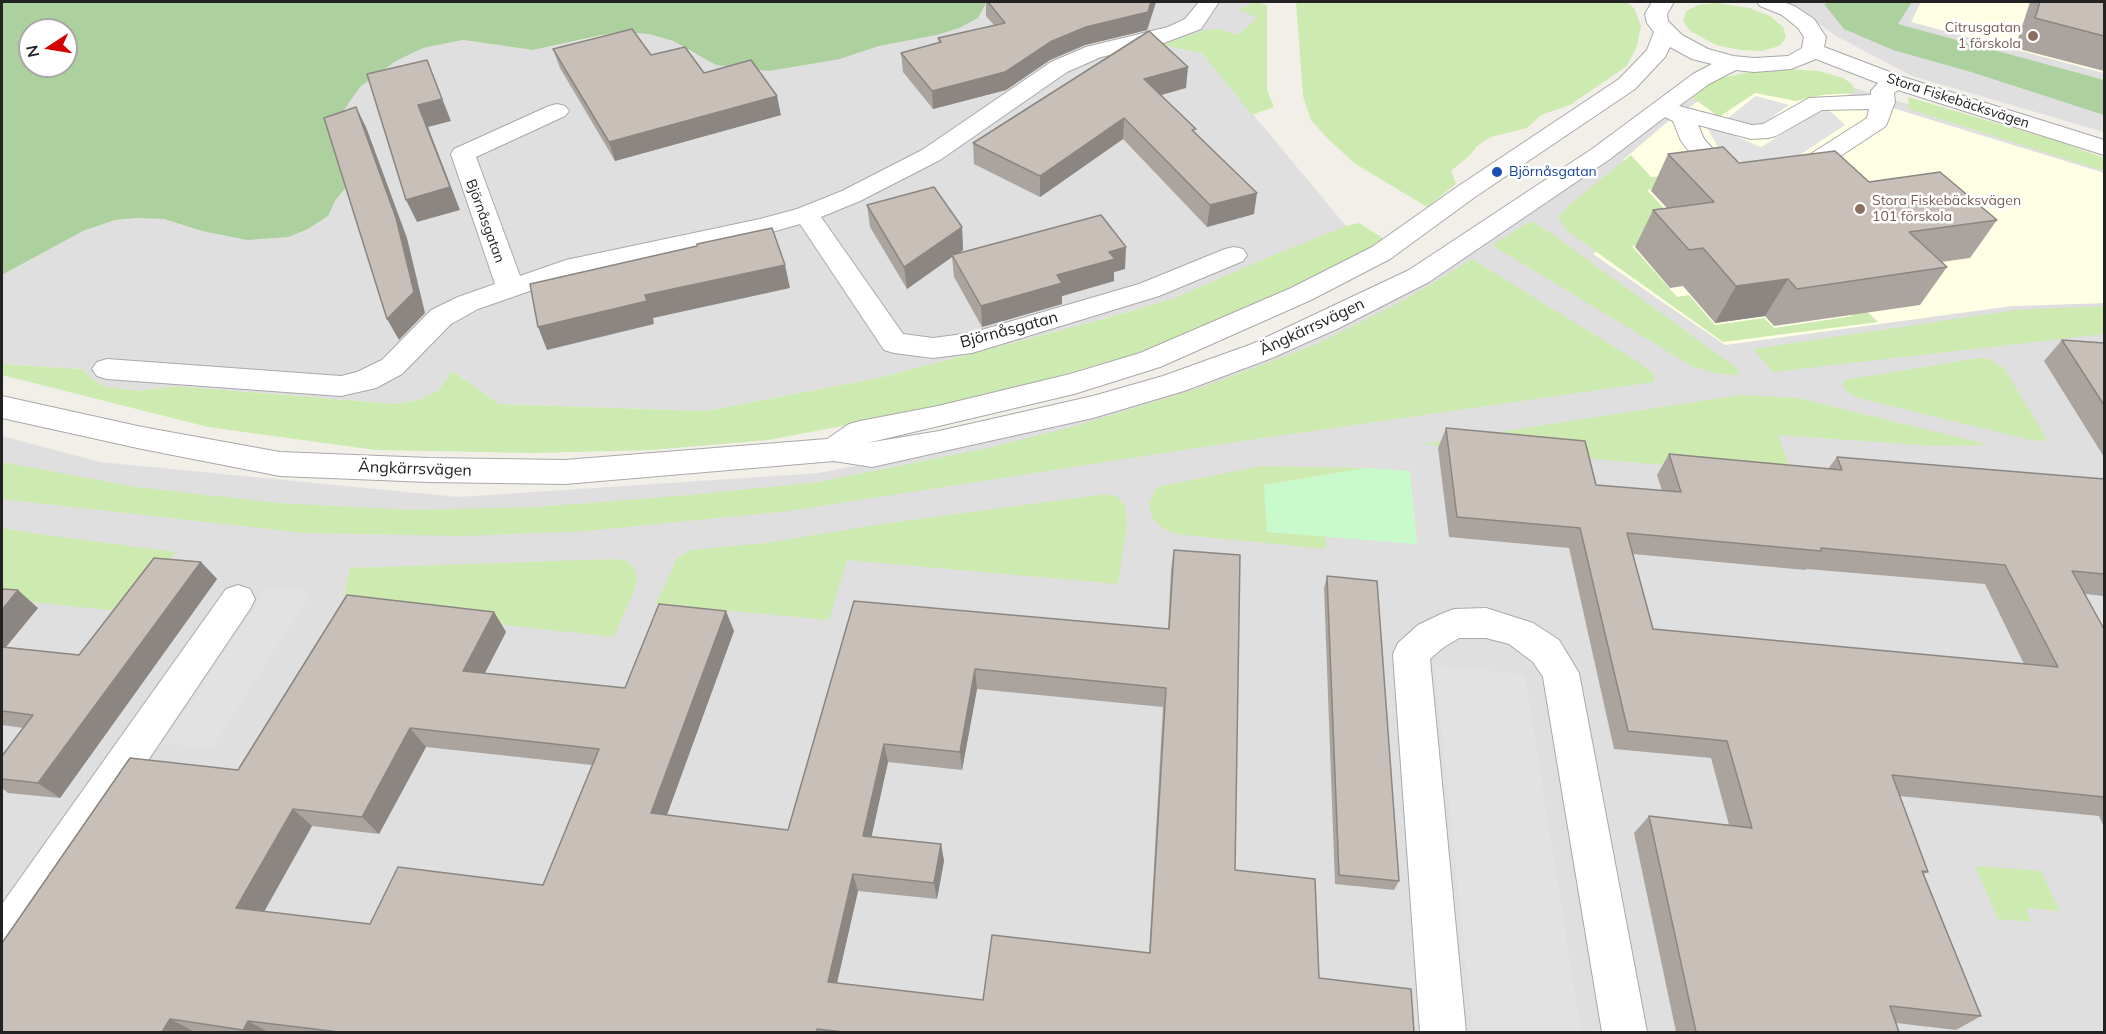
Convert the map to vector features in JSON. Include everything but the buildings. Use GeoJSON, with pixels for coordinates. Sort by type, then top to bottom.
{"type":"FeatureCollection","features":[{"type":"Feature","properties":{"kind":"street"},"geometry":{"type":"LineString","coordinates":[[107,369],[341,386],[365,381],[393,367],[441,317],[468,303],[510,287],[603,260],[765,226],[806,214],[851,196],[931,155],[995,112],[1031,84],[1069,61],[1094,51],[1154,39],[1176,32],[1193,24],[1209,2]]}},
{"type":"Feature","properties":{"kind":"street"},"geometry":{"type":"LineString","coordinates":[[1664,2],[1659,6],[1656,14],[1658,23],[1680,44],[1700,54],[1732,63],[1774,65],[1805,57],[1813,50],[1815,37],[1806,24],[1789,11],[1767,2]]}},
{"type":"Feature","properties":{"kind":"street","name":"Ängkärrsvägen"},"geometry":{"type":"LineString","coordinates":[[834,450],[860,432],[938,417],[1063,387],[1150,360],[1301,294],[1381,253],[1466,192],[1627,84],[1657,52],[1665,32]]}},
{"type":"Feature","properties":{"kind":"street","name":"Stora Fiskebäcksvägen"},"geometry":{"type":"LineString","coordinates":[[1813,50],[1889,92],[2104,148]]}},
{"type":"Feature","properties":{"kind":"street","name":"Ängkärrsvägen"},"geometry":{"type":"LineString","coordinates":[[2,407],[142,438],[280,464],[429,470],[566,472],[834,450],[872,455],[1082,409],[1173,384],[1262,351],[1419,276],[1601,154],[1673,112],[1701,79],[1732,63]]}},
{"type":"Feature","properties":{"kind":"street"},"geometry":{"type":"LineString","coordinates":[[1889,92],[1878,121],[1801,171],[1749,174],[1724,167],[1704,154],[1673,112],[1751,132],[1768,131],[1817,103],[1889,92]]}},
{"type":"Feature","properties":{"kind":"street","name":"Björnåsgatan"},"geometry":{"type":"LineString","coordinates":[[510,287],[463,154],[557,111]]}},
{"type":"Feature","properties":{"kind":"street","name":"Björnåsgatan"},"geometry":{"type":"LineString","coordinates":[[806,214],[894,343],[933,348],[972,343],[1149,290],[1234,255]]}},
{"type":"Feature","properties":{"kind":"street"},"geometry":{"type":"LineString","coordinates":[[2,940],[238,599]]}},
{"type":"Feature","properties":{"kind":"street"},"geometry":{"type":"LineString","coordinates":[[1443,1032],[1411,654],[1431,636],[1454,624],[1486,623],[1520,633],[1546,651],[1561,673],[1625,1032]]}},
{"type":"Feature","properties":{"kind":"shaded area"},"geometry":{"type":"Polygon","coordinates":[[[987,2],[1256,2],[1238,9],[1258,18],[1238,35],[1219,29],[1202,53],[1346,226],[1172,299],[1096,321],[878,378],[706,411],[499,404],[452,371],[439,390],[422,399],[395,404],[175,386],[139,391],[102,386],[81,369],[2,364],[2,275],[83,231],[115,220],[137,218],[164,219],[202,231],[223,234],[328,215],[335,201],[351,181],[338,132],[344,110],[361,86],[396,61],[423,48],[462,40],[533,50],[621,32],[649,34],[673,41],[694,54],[840,59],[879,46],[937,35],[978,18],[987,2]]]}},
{"type":"Feature","properties":{"kind":"shaded area"},"geometry":{"type":"Polygon","coordinates":[[[1781,2],[2104,2],[2104,132],[1912,76],[1836,36],[1791,4],[1781,2]]]}},
{"type":"Feature","properties":{"kind":"shaded area","name":"Citrusgatan 1 förskola"},"geometry":{"type":"Polygon","coordinates":[[[1921,2],[2104,2],[2104,73],[1911,22],[1921,2]]]}},
{"type":"Feature","properties":{"kind":"shaded area"},"geometry":{"type":"Polygon","coordinates":[[[1825,79],[2104,164],[2104,173],[1818,85],[1633,196],[1615,242],[1593,254],[2012,306],[2104,303],[2104,1032],[2,1032],[2,436],[100,462],[458,497],[819,473],[1008,436],[1358,315],[1696,96],[1825,79]]]}},
{"type":"Feature","properties":{"kind":"shaded area","name":"Stora Fiskebäcksvägen 101 förskola"},"geometry":{"type":"Polygon","coordinates":[[[1817,85],[2104,173],[2104,303],[2012,306],[1725,345],[1593,254],[1615,242],[1633,196],[1623,160],[1666,123],[1710,93],[1817,85]]]}},
{"type":"Feature","properties":{"kind":"shaded area"},"geometry":{"type":"Polygon","coordinates":[[[1756,96],[1789,105],[1756,129],[1725,120],[1756,96]]]}},
{"type":"Feature","properties":{"kind":"shaded area"},"geometry":{"type":"Polygon","coordinates":[[[1826,107],[1845,125],[1789,162],[1750,165],[1731,158],[1719,149],[1708,129],[1711,126],[1761,147],[1826,107]]]}},
{"type":"Feature","properties":{"kind":"shaded area"},"geometry":{"type":"Polygon","coordinates":[[[268,587],[312,592],[212,748],[163,743],[268,587]]]}},
{"type":"Feature","properties":{"kind":"shaded area"},"geometry":{"type":"Polygon","coordinates":[[[1435,665],[1525,675],[1581,1032],[1473,1032],[1435,665]]]}},
{"type":"Feature","properties":{"kind":"green space"},"geometry":{"type":"Polygon","coordinates":[[[2,2],[987,2],[978,18],[959,28],[937,35],[879,46],[840,59],[769,71],[716,65],[673,41],[649,34],[621,32],[533,50],[463,40],[423,48],[396,61],[361,86],[344,110],[338,132],[351,181],[335,201],[328,216],[308,229],[288,237],[247,240],[202,231],[164,219],[137,218],[115,220],[83,231],[2,275],[2,2]]]}},
{"type":"Feature","properties":{"kind":"green space"},"geometry":{"type":"Polygon","coordinates":[[[1256,2],[1267,5],[1267,90],[1274,107],[1252,115],[1202,53],[1161,45],[1205,30],[1219,29],[1238,35],[1257,18],[1238,9],[1256,2]]]}},
{"type":"Feature","properties":{"kind":"green space"},"geometry":{"type":"Polygon","coordinates":[[[1296,2],[1626,2],[1634,8],[1641,26],[1637,46],[1627,66],[1570,105],[1541,115],[1527,128],[1491,137],[1477,146],[1451,171],[1456,184],[1427,207],[1354,163],[1311,120],[1303,96],[1296,2]]]}},
{"type":"Feature","properties":{"kind":"green space"},"geometry":{"type":"Polygon","coordinates":[[[1912,2],[1898,24],[2104,80],[2104,115],[1971,72],[1893,50],[1844,29],[1824,4],[1912,2]]]}},
{"type":"Feature","properties":{"kind":"green space"},"geometry":{"type":"Polygon","coordinates":[[[1717,3],[1750,8],[1770,16],[1783,27],[1786,37],[1779,46],[1762,51],[1740,50],[1716,45],[1690,31],[1683,21],[1686,11],[1698,5],[1717,3]]]}},
{"type":"Feature","properties":{"kind":"green space"},"geometry":{"type":"Polygon","coordinates":[[[1788,69],[1819,71],[1843,78],[1852,84],[1855,90],[1853,93],[1822,95],[1796,101],[1755,93],[1719,117],[1693,98],[1693,91],[1706,81],[1749,72],[1788,69]]]}},
{"type":"Feature","properties":{"kind":"green space"},"geometry":{"type":"Polygon","coordinates":[[[1908,97],[2060,142],[2104,158],[2104,171],[1909,109],[1908,97]]]}},
{"type":"Feature","properties":{"kind":"green space"},"geometry":{"type":"Polygon","coordinates":[[[1631,155],[1651,177],[1663,176],[1672,186],[1647,190],[1690,236],[1632,246],[1677,297],[1689,295],[1715,325],[1764,318],[1774,328],[1853,316],[1844,305],[1858,303],[1878,322],[1723,342],[1567,231],[1558,217],[1569,205],[1631,155]]]}},
{"type":"Feature","properties":{"kind":"green space"},"geometry":{"type":"Polygon","coordinates":[[[1531,221],[1738,369],[1740,375],[1719,374],[1693,367],[1492,245],[1531,221]]]}},
{"type":"Feature","properties":{"kind":"green space"},"geometry":{"type":"Polygon","coordinates":[[[1359,223],[1386,240],[1244,312],[1152,349],[1015,388],[891,417],[768,440],[652,450],[533,453],[375,450],[208,427],[2,375],[2,364],[81,369],[102,386],[139,391],[175,386],[395,404],[422,399],[439,390],[452,371],[499,404],[706,411],[878,378],[1096,321],[1172,299],[1281,252],[1359,223]]]}},
{"type":"Feature","properties":{"kind":"green space"},"geometry":{"type":"Polygon","coordinates":[[[1472,259],[1637,361],[1653,373],[1654,382],[1215,445],[789,511],[587,531],[464,536],[304,533],[2,499],[2,462],[136,487],[278,503],[410,510],[537,507],[819,482],[983,449],[1075,426],[1200,388],[1315,345],[1406,299],[1472,259]]]}},
{"type":"Feature","properties":{"kind":"green space"},"geometry":{"type":"Polygon","coordinates":[[[2104,306],[2104,334],[1773,372],[1753,349],[2016,310],[2104,306]]]}},
{"type":"Feature","properties":{"kind":"green space"},"geometry":{"type":"Polygon","coordinates":[[[1979,358],[1989,359],[2004,368],[2047,439],[2031,440],[1858,398],[1847,392],[1842,385],[1844,380],[1979,358]]]}},
{"type":"Feature","properties":{"kind":"green space"},"geometry":{"type":"Polygon","coordinates":[[[1740,395],[1799,398],[1989,445],[1935,446],[1778,435],[1793,476],[1421,444],[1740,395]]]}},
{"type":"Feature","properties":{"kind":"green space"},"geometry":{"type":"Polygon","coordinates":[[[1260,466],[1366,468],[1264,485],[1267,532],[1325,536],[1326,549],[1175,534],[1163,528],[1152,518],[1149,503],[1157,487],[1260,466]]]}},
{"type":"Feature","properties":{"kind":"green space"},"geometry":{"type":"Polygon","coordinates":[[[1366,468],[1410,471],[1417,544],[1267,532],[1264,485],[1366,468]]]}},
{"type":"Feature","properties":{"kind":"green space"},"geometry":{"type":"Polygon","coordinates":[[[1106,494],[1117,497],[1125,505],[1127,525],[1118,584],[847,560],[829,620],[656,604],[677,558],[691,550],[766,543],[875,525],[1106,494]]]}},
{"type":"Feature","properties":{"kind":"green space"},"geometry":{"type":"Polygon","coordinates":[[[2,528],[176,552],[128,612],[2,599],[2,528]]]}},
{"type":"Feature","properties":{"kind":"green space"},"geometry":{"type":"Polygon","coordinates":[[[616,559],[627,561],[634,568],[637,577],[635,588],[614,637],[342,607],[350,568],[616,559]]]}},
{"type":"Feature","properties":{"kind":"green space"},"geometry":{"type":"Polygon","coordinates":[[[1975,866],[2041,871],[2060,911],[2026,908],[2031,922],[1998,919],[1975,866]]]}},
{"type":"Feature","properties":{"kind":"place","name":"Citrusgatan 1 förskola"},"geometry":{"type":"Point","coordinates":[2033,36]}},
{"type":"Feature","properties":{"kind":"place","name":"Björnåsgatan"},"geometry":{"type":"Point","coordinates":[1497,172]}},
{"type":"Feature","properties":{"kind":"place","name":"Stora Fiskebäcksvägen 101 förskola"},"geometry":{"type":"Point","coordinates":[1860,209]}}]}
